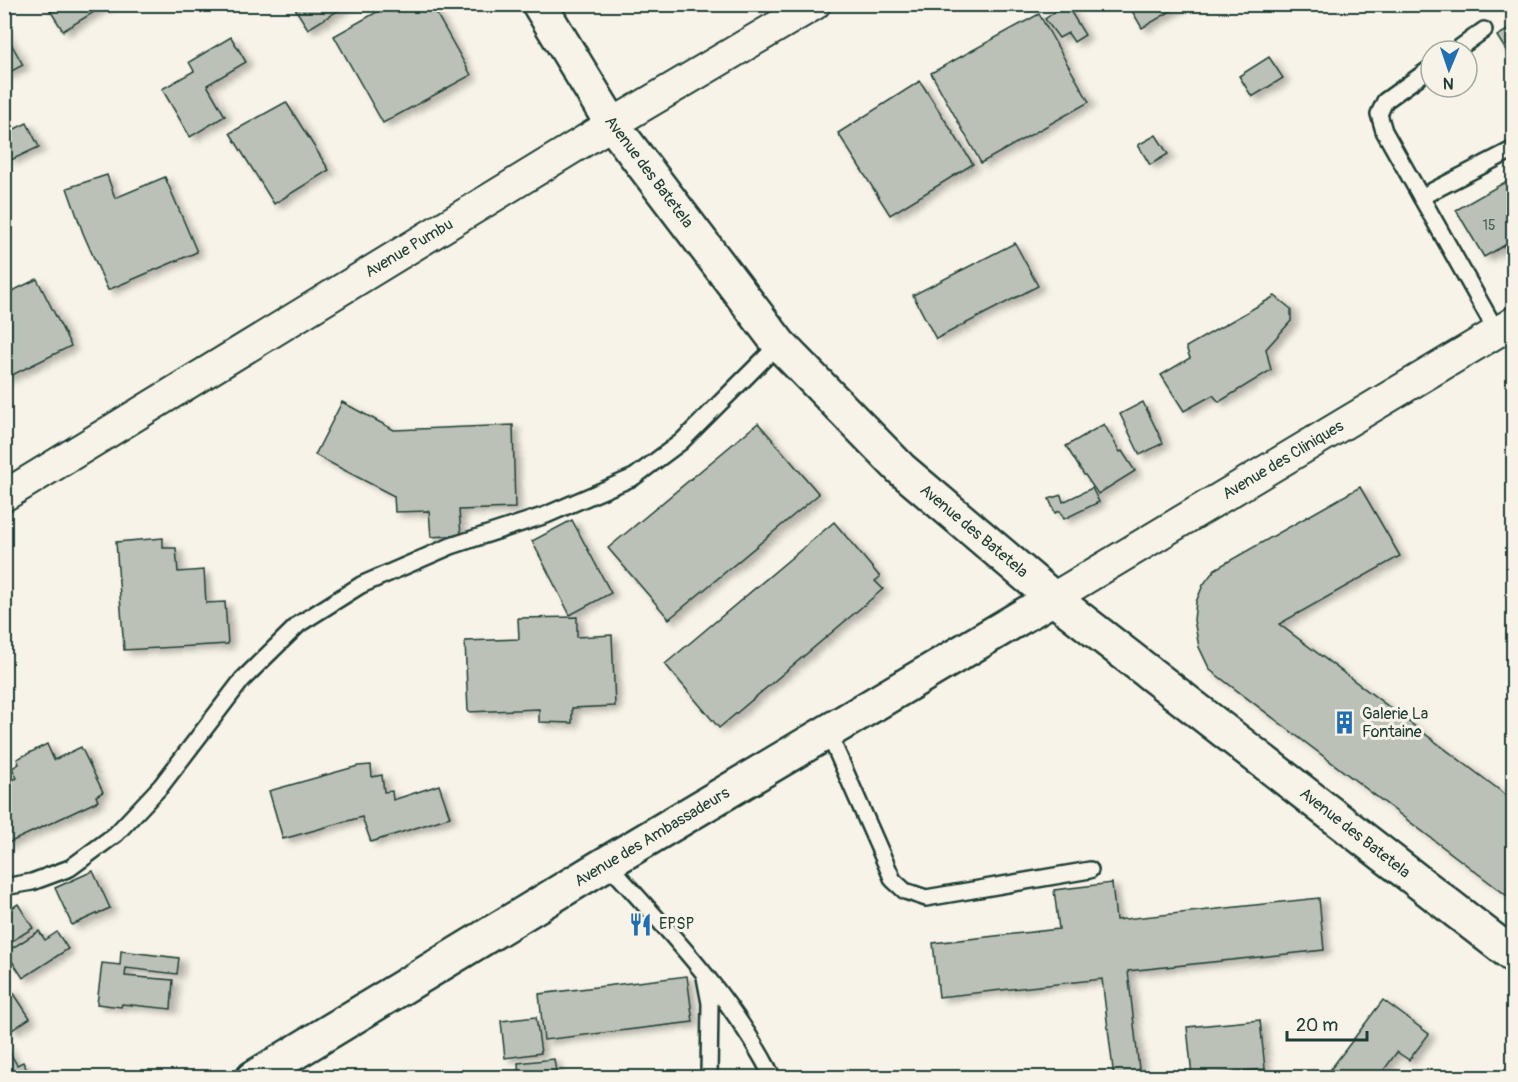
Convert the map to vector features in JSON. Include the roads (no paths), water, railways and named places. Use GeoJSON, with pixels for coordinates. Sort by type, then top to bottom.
{"type":"FeatureCollection","features":[{"type":"Feature","properties":{"kind":"street","name":"Avenue des Batetela"},"geometry":{"type":"LineString","coordinates":[[539,4],[612,124],[779,345],[901,469],[1053,598],[1514,956]]}},
{"type":"Feature","properties":{"kind":"street","name":"Avenue Pumbu"},"geometry":{"type":"LineString","coordinates":[[4,496],[612,124],[815,4]]}},
{"type":"Feature","properties":{"kind":"street","name":"Avenue des Cliniques"},"geometry":{"type":"LineString","coordinates":[[1053,598],[1505,327]]}},
{"type":"Feature","properties":{"kind":"street","name":"Avenue des Ambassadeurs"},"geometry":{"type":"LineString","coordinates":[[253,1077],[1053,598]]}},
{"type":"Feature","properties":{"kind":"lane"},"geometry":{"type":"LineString","coordinates":[[1472,39],[1484,30]]}},
{"type":"Feature","properties":{"kind":"lane"},"geometry":{"type":"LineString","coordinates":[[1419,77],[1385,101],[1379,114],[1384,131],[1421,197],[1505,327]]}},
{"type":"Feature","properties":{"kind":"lane"},"geometry":{"type":"LineString","coordinates":[[1421,197],[1514,149]]}},
{"type":"Feature","properties":{"kind":"lane"},"geometry":{"type":"LineString","coordinates":[[4,887],[32,882],[70,868],[116,834],[161,786],[242,680],[299,624],[361,585],[451,546],[546,515],[634,477],[681,442],[779,345]]}},
{"type":"Feature","properties":{"kind":"lane"},"geometry":{"type":"LineString","coordinates":[[828,732],[893,880],[905,891],[926,898],[1090,870]]}},
{"type":"Feature","properties":{"kind":"lane"},"geometry":{"type":"LineString","coordinates":[[607,863],[704,971],[759,1050],[773,1077]]}},
{"type":"Feature","properties":{"kind":"lane"},"geometry":{"type":"LineString","coordinates":[[704,971],[710,1003],[709,1077]]}},
{"type":"Feature","properties":{"kind":"place","name":"Galerie La Fontaine"},"geometry":{"type":"Point","coordinates":[1344,723]}},
{"type":"Feature","properties":{"kind":"place","name":"EPSP"},"geometry":{"type":"Point","coordinates":[641,924]}}]}
